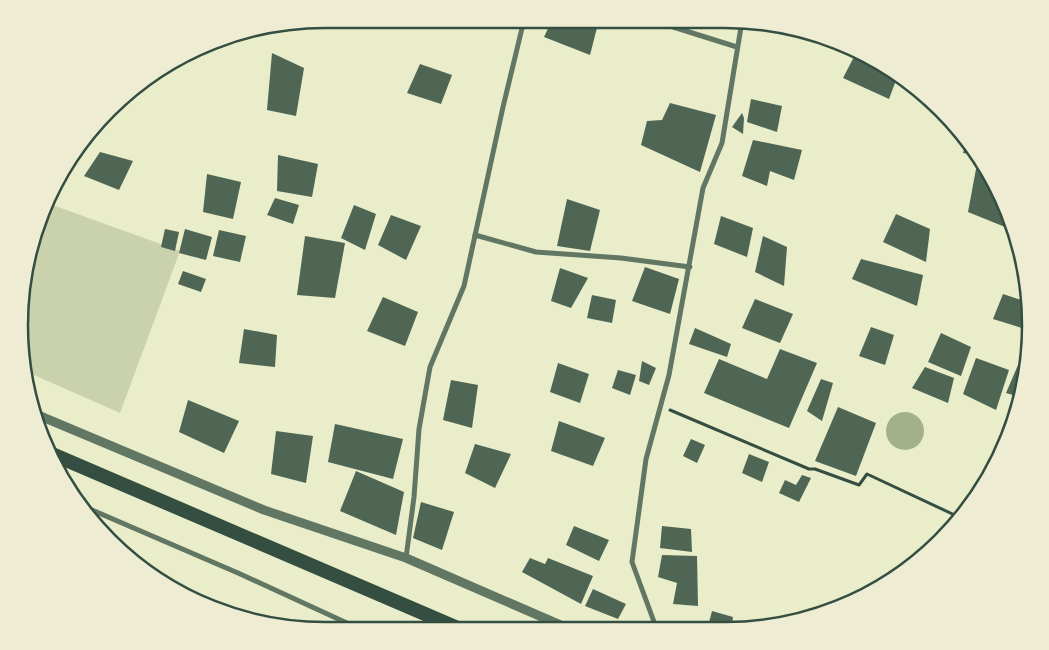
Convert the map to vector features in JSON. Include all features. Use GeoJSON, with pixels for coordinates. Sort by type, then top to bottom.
{"type":"FeatureCollection","features":[{"type":"Feature","properties":{"kind":"highway"},"geometry":{"type":"LineString","coordinates":[[58,456],[444,622]]}},
{"type":"Feature","properties":{"kind":"street"},"geometry":{"type":"LineString","coordinates":[[406,558],[414,497],[419,429],[430,367],[464,286],[522,28]]}},
{"type":"Feature","properties":{"kind":"street"},"geometry":{"type":"LineString","coordinates":[[676,28],[737,47]]}},
{"type":"Feature","properties":{"kind":"street"},"geometry":{"type":"LineString","coordinates":[[654,622],[632,562],[646,459],[669,375],[703,188],[722,143],[741,28]]}},
{"type":"Feature","properties":{"kind":"street"},"geometry":{"type":"LineString","coordinates":[[475,235],[536,252],[621,258],[690,267]]}},
{"type":"Feature","properties":{"kind":"street"},"geometry":{"type":"LineString","coordinates":[[42,417],[264,510],[406,558],[554,622]]}},
{"type":"Feature","properties":{"kind":"street"},"geometry":{"type":"LineString","coordinates":[[92,510],[238,573],[345,622]]}},
{"type":"Feature","properties":{"kind":"path"},"geometry":{"type":"LineString","coordinates":[[661,406],[809,468],[859,485],[867,474],[953,514]]}},
{"type":"Feature","properties":{"kind":"shaded area"},"geometry":{"type":"Polygon","coordinates":[[[53,205],[180,251],[120,413],[32,374],[28,344],[30,286],[43,229],[53,205]]]}},
{"type":"Feature","properties":{"kind":"shaded area"},"geometry":{"type":"Polygon","coordinates":[[[905,412],[918,418],[924,431],[918,444],[905,450],[892,444],[886,431],[892,418],[905,412]]]}},
{"type":"Feature","properties":{"kind":"building"},"geometry":{"type":"Polygon","coordinates":[[[548,28],[597,28],[590,55],[544,37],[548,28]]]}},
{"type":"Feature","properties":{"kind":"building"},"geometry":{"type":"Polygon","coordinates":[[[272,53],[304,68],[296,116],[267,110],[272,53]]]}},
{"type":"Feature","properties":{"kind":"building"},"geometry":{"type":"Polygon","coordinates":[[[854,57],[895,82],[889,99],[843,78],[854,57]]]}},
{"type":"Feature","properties":{"kind":"building"},"geometry":{"type":"Polygon","coordinates":[[[420,64],[452,75],[441,104],[407,93],[420,64]]]}},
{"type":"Feature","properties":{"kind":"building"},"geometry":{"type":"Polygon","coordinates":[[[751,99],[782,106],[777,132],[747,122],[751,99]]]}},
{"type":"Feature","properties":{"kind":"building"},"geometry":{"type":"Polygon","coordinates":[[[670,103],[716,115],[700,172],[641,145],[647,121],[662,120],[670,103]]]}},
{"type":"Feature","properties":{"kind":"building"},"geometry":{"type":"Polygon","coordinates":[[[742,113],[744,118],[743,134],[732,127],[742,113]]]}},
{"type":"Feature","properties":{"kind":"building"},"geometry":{"type":"Polygon","coordinates":[[[753,140],[802,150],[794,180],[770,171],[767,186],[742,176],[753,140]]]}},
{"type":"Feature","properties":{"kind":"building"},"geometry":{"type":"Polygon","coordinates":[[[100,152],[133,161],[119,190],[84,176],[100,152]]]}},
{"type":"Feature","properties":{"kind":"building"},"geometry":{"type":"Polygon","coordinates":[[[278,155],[318,164],[312,197],[277,191],[278,155]]]}},
{"type":"Feature","properties":{"kind":"building"},"geometry":{"type":"Polygon","coordinates":[[[976,169],[991,193],[1005,227],[968,212],[976,169]]]}},
{"type":"Feature","properties":{"kind":"building"},"geometry":{"type":"Polygon","coordinates":[[[207,174],[241,182],[233,219],[203,212],[207,174]]]}},
{"type":"Feature","properties":{"kind":"building"},"geometry":{"type":"Polygon","coordinates":[[[275,198],[299,205],[293,224],[267,215],[275,198]]]}},
{"type":"Feature","properties":{"kind":"building"},"geometry":{"type":"Polygon","coordinates":[[[567,199],[600,210],[590,251],[557,246],[567,199]]]}},
{"type":"Feature","properties":{"kind":"building"},"geometry":{"type":"Polygon","coordinates":[[[354,205],[376,214],[365,250],[341,238],[354,205]]]}},
{"type":"Feature","properties":{"kind":"building"},"geometry":{"type":"Polygon","coordinates":[[[896,214],[930,229],[926,262],[883,242],[896,214]]]}},
{"type":"Feature","properties":{"kind":"building"},"geometry":{"type":"Polygon","coordinates":[[[391,215],[421,226],[406,260],[378,245],[391,215]]]}},
{"type":"Feature","properties":{"kind":"building"},"geometry":{"type":"Polygon","coordinates":[[[721,216],[753,228],[747,257],[714,244],[721,216]]]}},
{"type":"Feature","properties":{"kind":"building"},"geometry":{"type":"Polygon","coordinates":[[[165,229],[179,232],[175,251],[161,247],[165,229]]]}},
{"type":"Feature","properties":{"kind":"building"},"geometry":{"type":"Polygon","coordinates":[[[185,229],[212,237],[206,260],[179,253],[185,229]]]}},
{"type":"Feature","properties":{"kind":"building"},"geometry":{"type":"Polygon","coordinates":[[[219,230],[246,236],[240,262],[213,256],[219,230]]]}},
{"type":"Feature","properties":{"kind":"building"},"geometry":{"type":"Polygon","coordinates":[[[305,236],[345,243],[335,298],[297,295],[305,236]]]}},
{"type":"Feature","properties":{"kind":"building"},"geometry":{"type":"Polygon","coordinates":[[[763,236],[787,247],[784,286],[755,272],[763,236]]]}},
{"type":"Feature","properties":{"kind":"building"},"geometry":{"type":"Polygon","coordinates":[[[861,259],[923,275],[917,306],[852,279],[861,259]]]}},
{"type":"Feature","properties":{"kind":"building"},"geometry":{"type":"Polygon","coordinates":[[[645,267],[679,279],[670,314],[632,301],[645,267]]]}},
{"type":"Feature","properties":{"kind":"building"},"geometry":{"type":"Polygon","coordinates":[[[560,268],[588,278],[571,308],[551,301],[560,268]]]}},
{"type":"Feature","properties":{"kind":"building"},"geometry":{"type":"Polygon","coordinates":[[[183,271],[206,279],[201,292],[178,284],[183,271]]]}},
{"type":"Feature","properties":{"kind":"building"},"geometry":{"type":"Polygon","coordinates":[[[1003,294],[1020,300],[1022,328],[993,319],[1003,294]]]}},
{"type":"Feature","properties":{"kind":"building"},"geometry":{"type":"Polygon","coordinates":[[[592,295],[616,300],[612,323],[587,318],[592,295]]]}},
{"type":"Feature","properties":{"kind":"building"},"geometry":{"type":"Polygon","coordinates":[[[383,297],[418,312],[405,346],[367,331],[383,297]]]}},
{"type":"Feature","properties":{"kind":"building"},"geometry":{"type":"Polygon","coordinates":[[[755,299],[793,314],[780,343],[742,328],[755,299]]]}},
{"type":"Feature","properties":{"kind":"building"},"geometry":{"type":"Polygon","coordinates":[[[871,327],[894,335],[885,365],[859,356],[871,327]]]}},
{"type":"Feature","properties":{"kind":"building"},"geometry":{"type":"Polygon","coordinates":[[[695,328],[731,344],[727,357],[689,344],[695,328]]]}},
{"type":"Feature","properties":{"kind":"building"},"geometry":{"type":"Polygon","coordinates":[[[244,329],[277,335],[275,367],[239,363],[244,329]]]}},
{"type":"Feature","properties":{"kind":"building"},"geometry":{"type":"Polygon","coordinates":[[[941,333],[971,347],[961,376],[928,362],[941,333]]]}},
{"type":"Feature","properties":{"kind":"building"},"geometry":{"type":"Polygon","coordinates":[[[780,349],[817,363],[789,428],[704,393],[719,359],[767,379],[780,349]]]}},
{"type":"Feature","properties":{"kind":"building"},"geometry":{"type":"Polygon","coordinates":[[[976,358],[1009,370],[996,410],[963,394],[976,358]]]}},
{"type":"Feature","properties":{"kind":"building"},"geometry":{"type":"Polygon","coordinates":[[[642,361],[656,368],[649,385],[639,381],[642,361]]]}},
{"type":"Feature","properties":{"kind":"building"},"geometry":{"type":"Polygon","coordinates":[[[1019,362],[1013,395],[1006,393],[1019,362]]]}},
{"type":"Feature","properties":{"kind":"building"},"geometry":{"type":"Polygon","coordinates":[[[558,363],[589,374],[580,403],[550,392],[558,363]]]}},
{"type":"Feature","properties":{"kind":"building"},"geometry":{"type":"Polygon","coordinates":[[[925,367],[954,378],[948,403],[912,388],[925,367]]]}},
{"type":"Feature","properties":{"kind":"building"},"geometry":{"type":"Polygon","coordinates":[[[618,370],[636,375],[630,395],[612,388],[618,370]]]}},
{"type":"Feature","properties":{"kind":"building"},"geometry":{"type":"Polygon","coordinates":[[[821,379],[833,383],[822,421],[807,411],[821,379]]]}},
{"type":"Feature","properties":{"kind":"building"},"geometry":{"type":"Polygon","coordinates":[[[451,380],[478,385],[472,428],[443,420],[451,380]]]}},
{"type":"Feature","properties":{"kind":"building"},"geometry":{"type":"Polygon","coordinates":[[[188,400],[239,421],[224,453],[179,432],[188,400]]]}},
{"type":"Feature","properties":{"kind":"building"},"geometry":{"type":"Polygon","coordinates":[[[838,407],[876,423],[856,476],[815,461],[838,407]]]}},
{"type":"Feature","properties":{"kind":"building"},"geometry":{"type":"Polygon","coordinates":[[[559,421],[605,438],[593,466],[551,451],[559,421]]]}},
{"type":"Feature","properties":{"kind":"building"},"geometry":{"type":"Polygon","coordinates":[[[335,424],[403,439],[393,479],[328,462],[335,424]]]}},
{"type":"Feature","properties":{"kind":"building"},"geometry":{"type":"Polygon","coordinates":[[[276,431],[313,436],[306,483],[271,474],[276,431]]]}},
{"type":"Feature","properties":{"kind":"building"},"geometry":{"type":"Polygon","coordinates":[[[691,439],[705,445],[697,463],[683,456],[691,439]]]}},
{"type":"Feature","properties":{"kind":"building"},"geometry":{"type":"Polygon","coordinates":[[[475,444],[511,454],[495,488],[465,473],[475,444]]]}},
{"type":"Feature","properties":{"kind":"building"},"geometry":{"type":"Polygon","coordinates":[[[749,454],[769,462],[762,482],[742,473],[749,454]]]}},
{"type":"Feature","properties":{"kind":"building"},"geometry":{"type":"Polygon","coordinates":[[[356,471],[404,492],[396,535],[340,511],[356,471]]]}},
{"type":"Feature","properties":{"kind":"building"},"geometry":{"type":"Polygon","coordinates":[[[802,475],[811,478],[799,502],[779,493],[785,480],[796,485],[802,475]]]}},
{"type":"Feature","properties":{"kind":"building"},"geometry":{"type":"Polygon","coordinates":[[[421,502],[454,512],[442,550],[413,538],[421,502]]]}},
{"type":"Feature","properties":{"kind":"building"},"geometry":{"type":"Polygon","coordinates":[[[574,526],[609,540],[599,561],[566,545],[574,526]]]}},
{"type":"Feature","properties":{"kind":"building"},"geometry":{"type":"Polygon","coordinates":[[[662,526],[691,529],[692,552],[660,548],[662,526]]]}},
{"type":"Feature","properties":{"kind":"building"},"geometry":{"type":"Polygon","coordinates":[[[662,555],[697,556],[698,606],[673,604],[677,583],[658,577],[662,555]]]}},
{"type":"Feature","properties":{"kind":"building"},"geometry":{"type":"Polygon","coordinates":[[[530,558],[545,564],[548,558],[593,576],[581,604],[522,572],[530,558]]]}},
{"type":"Feature","properties":{"kind":"building"},"geometry":{"type":"Polygon","coordinates":[[[593,589],[626,604],[618,619],[585,606],[593,589]]]}},
{"type":"Feature","properties":{"kind":"building"},"geometry":{"type":"Polygon","coordinates":[[[712,611],[733,617],[732,622],[709,622],[712,611]]]}}]}
